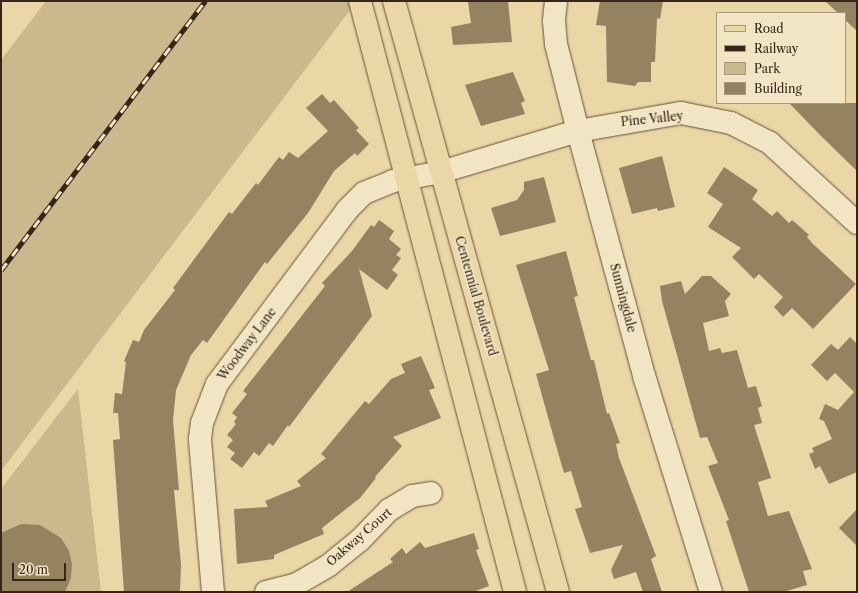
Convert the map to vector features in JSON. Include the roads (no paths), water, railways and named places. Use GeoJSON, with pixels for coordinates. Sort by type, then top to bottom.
{"type":"FeatureCollection","features":[{"type":"Feature","properties":{"kind":"main road"},"geometry":{"type":"LineString","coordinates":[[360,1],[408,178],[514,592]]}},
{"type":"Feature","properties":{"kind":"main road","name":"Centennial Boulevard"},"geometry":{"type":"LineString","coordinates":[[394,1],[558,592]]}},
{"type":"Feature","properties":{"kind":"street","name":"Sunningdale"},"geometry":{"type":"LineString","coordinates":[[556,1],[554,21],[556,44],[578,131],[645,379],[711,592]]}},
{"type":"Feature","properties":{"kind":"street","name":"Pine Valley"},"geometry":{"type":"LineString","coordinates":[[442,172],[578,131],[681,114],[731,123],[770,143],[857,223]]}},
{"type":"Feature","properties":{"kind":"street","name":"Woodway Lane"},"geometry":{"type":"LineString","coordinates":[[213,592],[200,439],[202,422],[217,384],[347,210],[364,193],[408,178],[442,172]]}},
{"type":"Feature","properties":{"kind":"street","name":"Oakway Court"},"geometry":{"type":"LineString","coordinates":[[266,592],[295,585],[328,566],[360,540],[389,510],[412,496],[431,493]]}},
{"type":"Feature","properties":{"kind":"railway"},"geometry":{"type":"LineString","coordinates":[[1,270],[205,1]]}}]}
